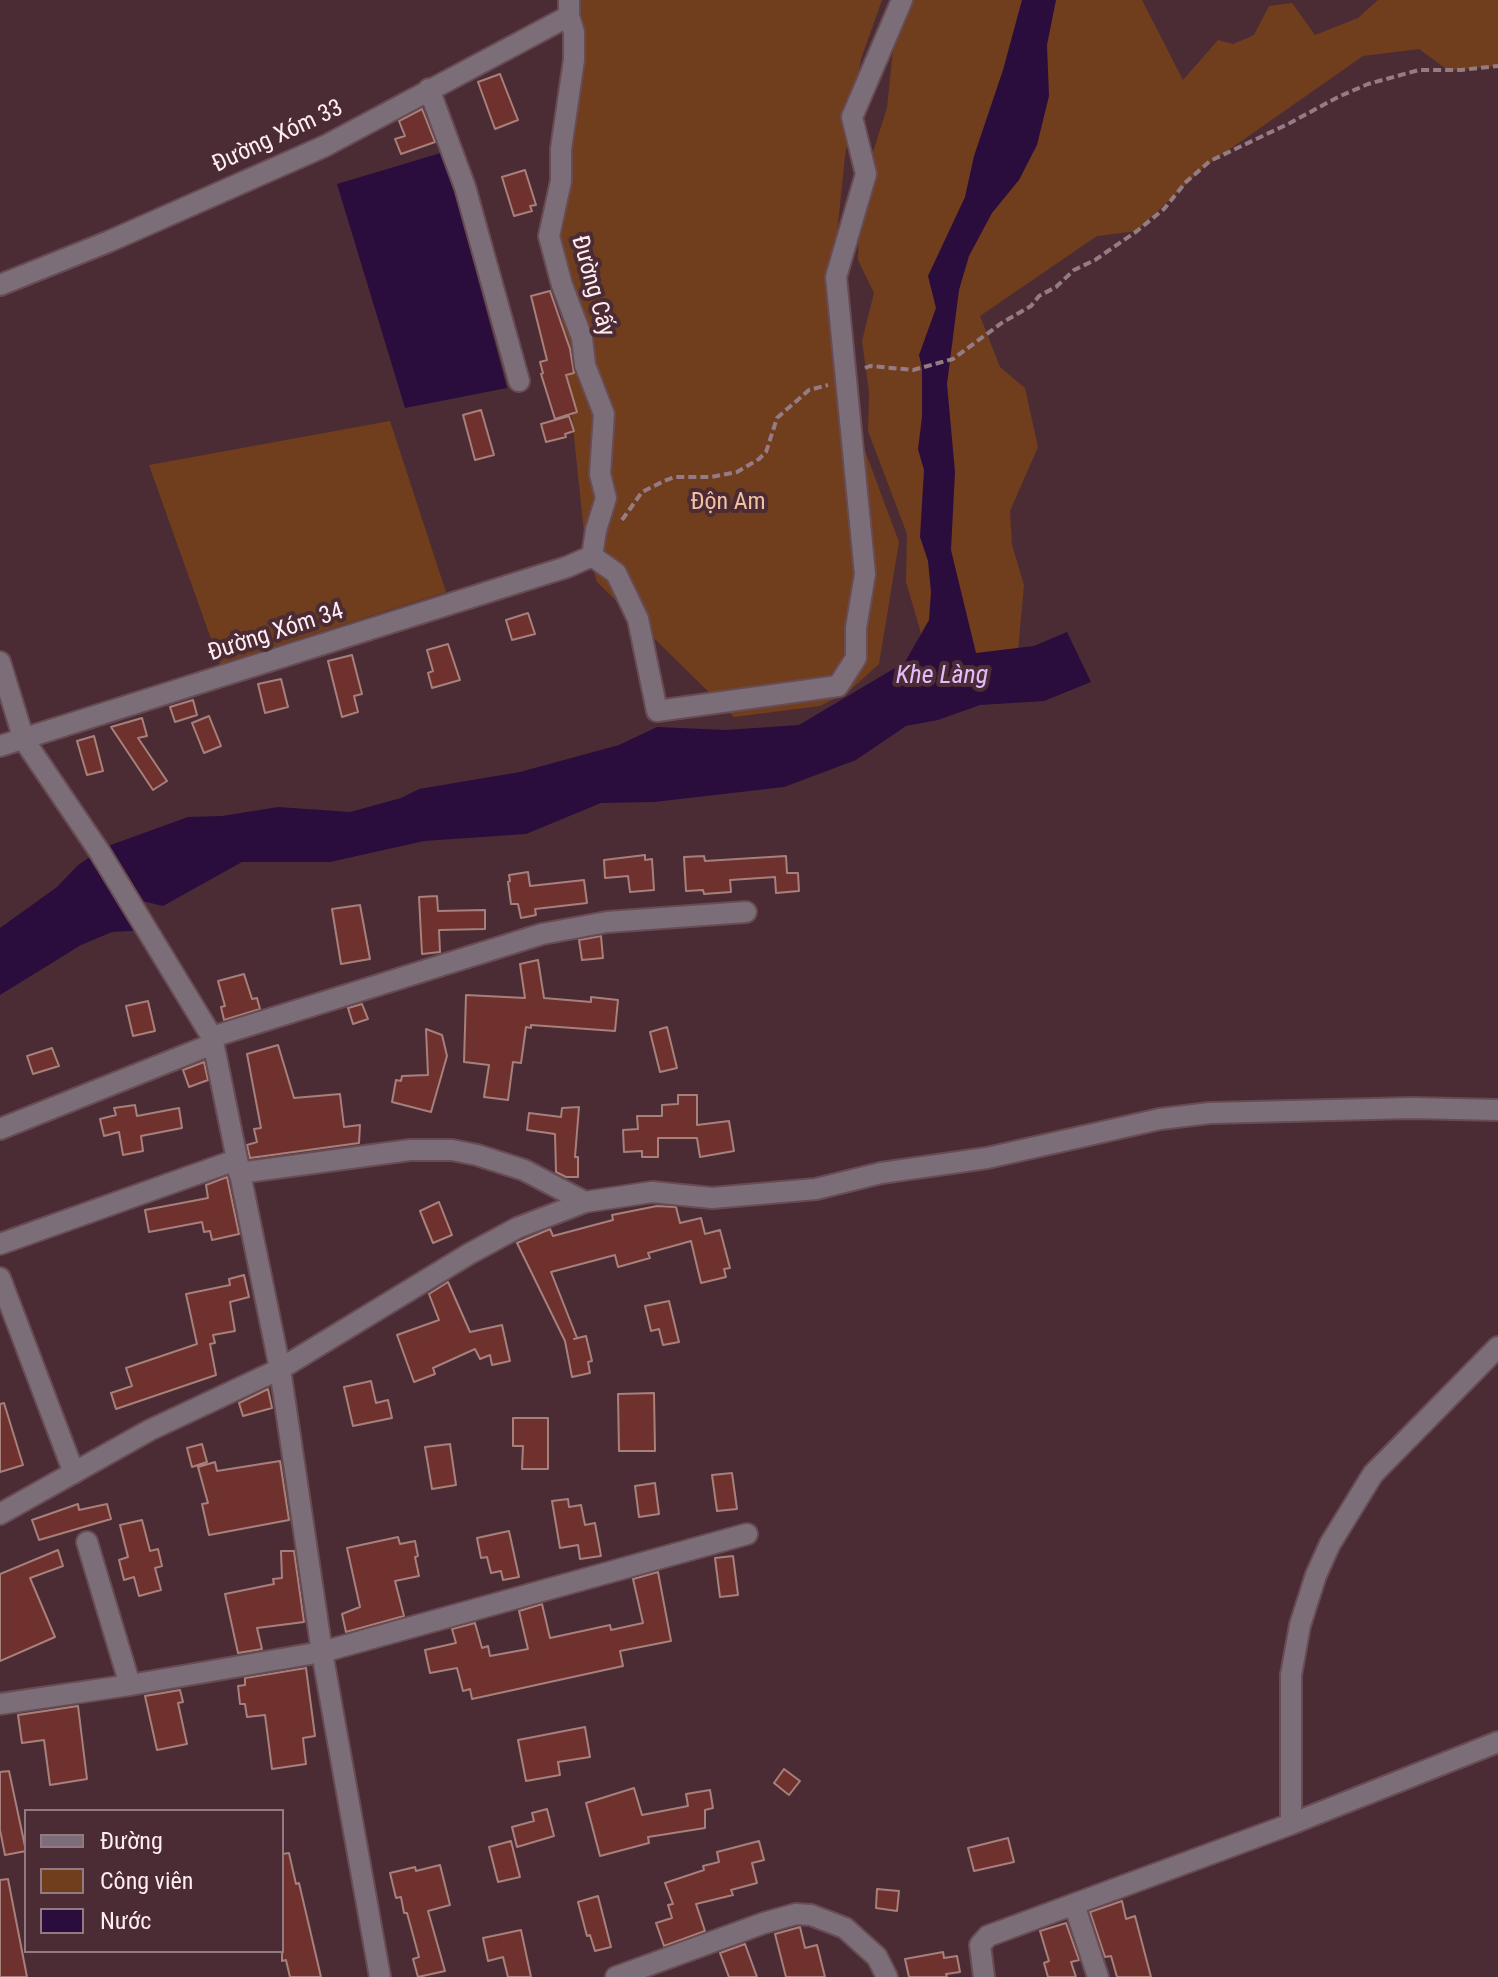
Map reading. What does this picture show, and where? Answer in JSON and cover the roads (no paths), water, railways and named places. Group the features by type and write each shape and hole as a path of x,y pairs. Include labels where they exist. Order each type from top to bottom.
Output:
{"street":[{"path":"592,556 616,573 638,619 657,711 838,686 856,658 856,628 865,574 836,277 866,174 852,117 902,0"},
{"name":"Đường Xóm 33","path":"0,285 110,241 325,146 569,8"},
{"name":"Đường Cấy","path":"569,8 574,32 574,60 561,149 561,181 549,236 562,285 582,338 585,365 604,414 600,474 606,498 592,556"},
{"path":"429,89 465,187 519,381"},
{"name":"Đường Xóm 34","path":"0,746 567,567 592,556"},
{"path":"0,662 24,740 149,930 212,1040 280,1369 322,1652 380,1977"},
{"path":"0,1129 212,1040 542,934 607,922 746,912"},
{"path":"0,1514 150,1430 280,1369 517,1228 585,1202 652,1192 712,1198 816,1189 881,1173 987,1158 1160,1119 1210,1113 1412,1108 1498,1110"},
{"path":"0,1244 238,1166 410,1150 452,1150 512,1166 585,1202"},
{"path":"0,1278 74,1473"},
{"path":"1291,1824 1291,1675 1300,1625 1316,1575 1330,1544 1373,1474 1498,1347"},
{"path":"0,1704 322,1652 747,1534"},
{"path":"87,1542 130,1685"},
{"path":"984,1977 979,1953 983,1939 1291,1824 1498,1742"},
{"path":"1074,1904 1098,1977"},
{"path":"616,1977 796,1914 811,1915 845,1928 877,1957 887,1977"}],"water":[{"name":"Khe Làng","path":"1022,0 1056,0 1047,45 1049,96 1037,145 1019,180 992,213 969,256 959,290 947,384 955,472 951,550 976,653 1034,646 1067,632 1091,682 1044,701 980,705 938,720 906,726 856,760 784,787 654,802 601,803 526,834 424,841 330,862 242,862 163,906 138,900 108,846 188,817 222,816 278,807 350,812 401,798 419,789 520,772 619,745 657,727 726,730 799,725 905,662 929,620 931,592 928,561 920,537 924,470 918,449 922,417 919,355 936,308 928,276 965,197 974,156 1003,70"},
{"path":"444,152 507,388 405,408 337,184"},
{"path":"99,851 149,930 112,932 81,945 0,995 0,928 57,887 78,865"}],"park label":[{"name":"Độn Am","path":"728,503"}]}
